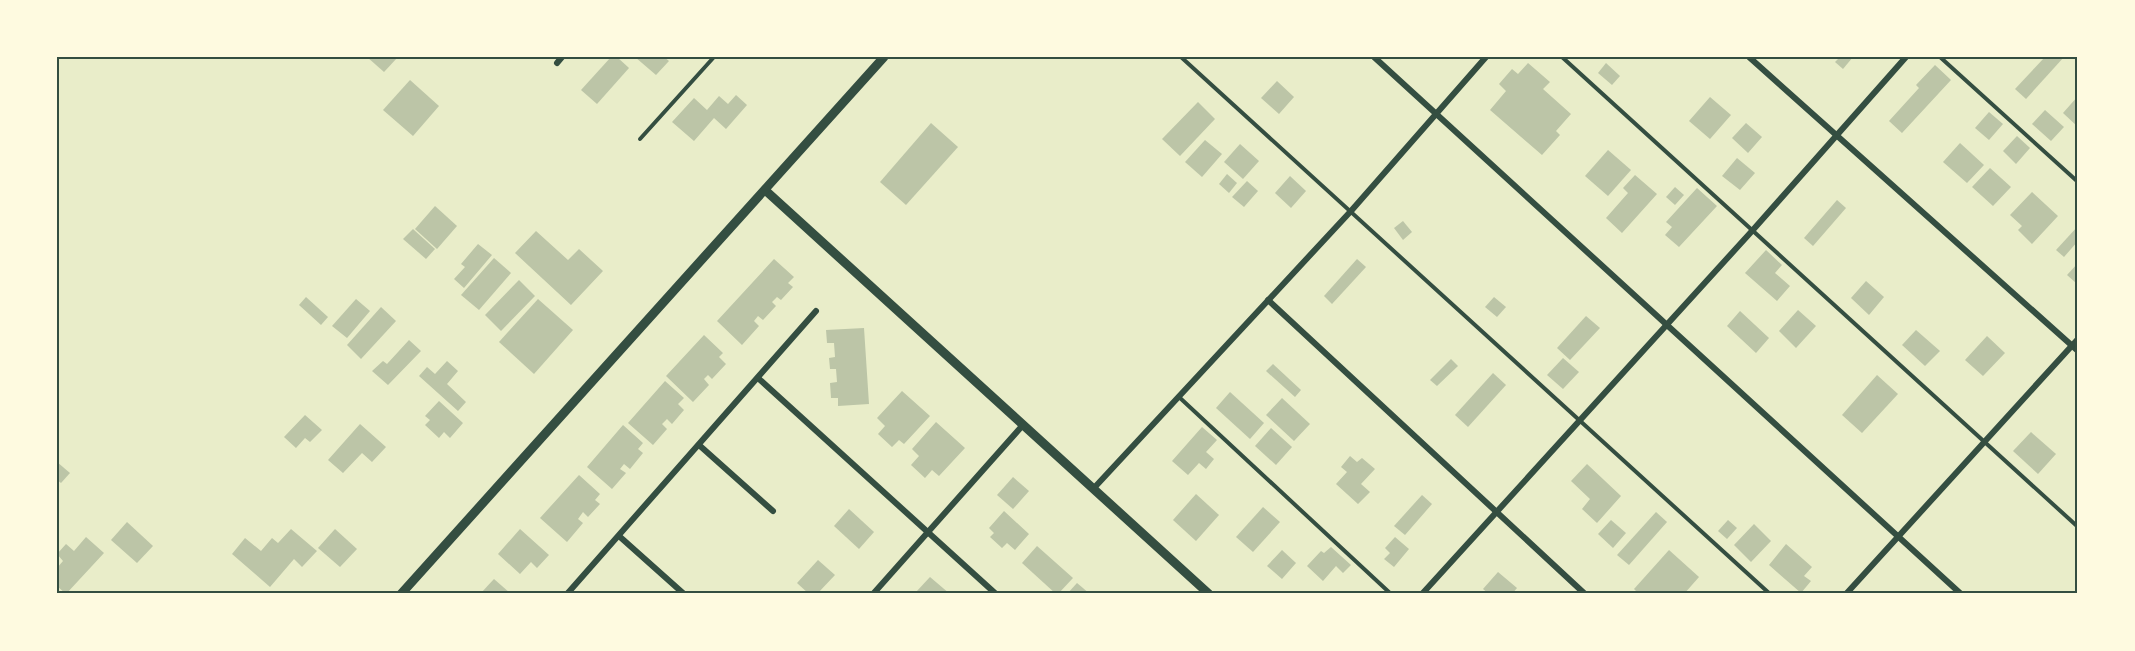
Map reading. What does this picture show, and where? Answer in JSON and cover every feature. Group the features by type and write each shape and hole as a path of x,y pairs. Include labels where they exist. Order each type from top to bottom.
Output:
{"street":[{"path":"557,63 562,57"},
{"path":"401,594 884,57"},
{"path":"1374,57 1961,594"},
{"path":"1094,488 1351,211 1486,57"},
{"path":"1749,57 2078,351"},
{"path":"1422,594 1752,231 1906,57"},
{"path":"765,190 1209,594"},
{"path":"1268,300 1585,594"},
{"path":"567,594 816,311"},
{"path":"1846,594 2078,339"},
{"path":"758,378 996,594"},
{"path":"873,594 1023,426"},
{"path":"699,445 773,511"},
{"path":"619,536 684,594"}],"lane":[{"path":"640,139 714,57"},
{"path":"1181,57 1770,594"},
{"path":"1563,57 2078,527"},
{"path":"1940,57 2078,182"},
{"path":"1178,396 1391,594"}],"building":[{"path":"367,57 398,57 384,72"},
{"path":"611,57 617,57 629,68 597,104 581,90"},
{"path":"635,57 664,57 669,61 656,75"},
{"path":"1840,57 1853,57 1843,69 1835,62"},
{"path":"2045,57 2064,57 2026,99 2015,89"},
{"path":"1528,63 1550,82 1543,89 1571,114 1556,131 1560,135 1542,155 1490,110 1506,91 1499,84 1512,69 1518,74"},
{"path":"1606,63 1620,76 1612,85 1598,73"},
{"path":"1935,65 1951,80 1902,133 1889,121 1919,88 1916,85"},
{"path":"410,80 439,106 413,136 383,110"},
{"path":"1277,81 1294,97 1279,114 1261,98"},
{"path":"736,95 747,105 726,129 714,118 694,141 672,122 694,98 707,110 719,96 728,104"},
{"path":"2078,96 2078,127 2063,113"},
{"path":"1710,97 1731,115 1710,139 1689,121"},
{"path":"1198,102 1215,119 1180,156 1162,139"},
{"path":"2045,110 2064,127 2051,141 2032,124"},
{"path":"1989,112 2003,124 1989,140 1975,128"},
{"path":"931,123 958,147 906,205 880,182"},
{"path":"1746,123 1762,137 1748,153 1732,138"},
{"path":"2017,136 2030,148 2016,164 2003,151"},
{"path":"1205,140 1222,154 1202,177 1185,162"},
{"path":"1960,143 1984,165 1967,183 1943,162"},
{"path":"1240,144 1259,161 1243,179 1224,162"},
{"path":"1608,150 1631,170 1608,196 1585,176"},
{"path":"1737,158 1755,173 1740,190 1722,176"},
{"path":"1990,168 2011,187 1993,206 1972,187"},
{"path":"1227,174 1237,183 1229,193 1219,184"},
{"path":"1635,175 1657,194 1622,233 1606,218 1628,193 1623,188"},
{"path":"1290,176 1306,191 1291,208 1275,193"},
{"path":"1247,181 1258,191 1244,207 1232,197"},
{"path":"1675,187 1684,195 1675,205 1666,197"},
{"path":"1697,188 1717,206 1679,247 1665,235 1672,227 1666,222"},
{"path":"2032,192 2058,216 2032,244 2018,230 2022,226 2010,215"},
{"path":"1837,200 1846,208 1813,246 1804,238"},
{"path":"435,206 457,226 437,249 415,229"},
{"path":"1403,221 1412,232 1403,240 1394,228"},
{"path":"2078,226 2078,241 2064,257 2056,250"},
{"path":"413,229 435,249 426,259 403,239"},
{"path":"536,231 568,260 579,249 603,271 571,305 515,253"},
{"path":"478,244 492,255 464,288 454,279 465,267 461,264"},
{"path":"1766,250 1782,265 1775,273 1790,286 1777,301 1745,273"},
{"path":"494,258 511,273 479,310 461,295"},
{"path":"774,259 794,277 788,283 793,287 781,300 777,297 772,302 776,306 763,320 758,316 754,321 759,326 742,345 717,321"},
{"path":"1357,259 1366,267 1332,304 1324,296"},
{"path":"2078,263 2078,281 2076,283 2067,275"},
{"path":"519,280 535,296 501,331 485,315"},
{"path":"1866,281 1884,297 1869,315 1851,298"},
{"path":"306,297 328,317 321,325 299,305"},
{"path":"1494,297 1506,307 1497,317 1485,307"},
{"path":"356,299 370,311 347,338 332,326"},
{"path":"538,299 573,330 534,374 499,342"},
{"path":"381,307 396,321 361,359 347,345"},
{"path":"1798,310 1816,326 1796,348 1779,331"},
{"path":"1740,311 1769,338 1756,353 1727,326"},
{"path":"1586,316 1600,328 1570,360 1557,348"},
{"path":"864,328 869,404 838,406 838,398 831,398 830,383 837,382 836,369 830,369 829,358 835,357 834,343 827,343 826,330"},
{"path":"1916,330 1940,351 1925,366 1902,345"},
{"path":"704,335 723,353 719,357 726,364 712,379 708,375 704,379 709,385 693,402 666,376"},
{"path":"1987,336 2005,353 1983,376 1965,360"},
{"path":"409,340 421,351 388,385 372,371 383,361 387,364"},
{"path":"1563,358 1579,372 1563,389 1547,375"},
{"path":"1451,359 1458,366 1437,386 1430,380"},
{"path":"447,361 458,371 447,384 466,402 458,411 419,376 427,367 435,374"},
{"path":"1273,364 1301,390 1295,397 1266,371"},
{"path":"1493,373 1506,385 1468,427 1455,415"},
{"path":"1877,375 1898,394 1862,433 1842,415"},
{"path":"665,381 684,398 678,404 684,410 672,424 667,419 662,424 667,429 653,445 628,423"},
{"path":"902,391 930,416 904,444 899,440 892,447 878,434 885,426 877,418"},
{"path":"1230,392 1264,423 1250,439 1216,408"},
{"path":"1282,398 1310,424 1294,441 1266,415"},
{"path":"439,401 463,423 450,438 444,432 439,438 425,425 430,420 425,416"},
{"path":"305,415 322,430 310,442 305,438 296,448 284,437"},
{"path":"936,422 965,448 939,476 932,470 925,478 911,465 919,456 912,449"},
{"path":"360,424 386,447 372,462 362,453 343,473 328,460"},
{"path":"623,425 643,443 638,449 643,453 630,469 624,464 620,469 626,473 612,489 587,467"},
{"path":"1202,427 1217,440 1206,452 1214,459 1206,469 1199,463 1188,475 1172,461"},
{"path":"1271,428 1292,447 1276,465 1255,446"},
{"path":"2031,432 2056,454 2038,474 2013,451"},
{"path":"1350,456 1357,462 1362,458 1375,469 1361,484 1370,492 1358,504 1336,484 1347,472 1341,467"},
{"path":"57,462 70,473 61,483 57,480"},
{"path":"1587,464 1621,496 1597,523 1582,509 1590,499 1571,481"},
{"path":"579,475 600,494 595,500 600,504 588,517 583,512 578,519 583,523 567,542 540,518"},
{"path":"1013,477 1029,491 1013,509 997,495"},
{"path":"1196,494 1219,515 1196,541 1173,520"},
{"path":"1422,495 1432,504 1405,535 1394,526"},
{"path":"1263,507 1280,522 1253,552 1236,537"},
{"path":"849,509 874,532 859,549 834,526"},
{"path":"1004,511 1029,534 1015,550 1007,543 1002,548 990,537 994,533 989,528"},
{"path":"1656,512 1667,522 1629,565 1617,555"},
{"path":"1611,520 1626,533 1613,548 1598,534"},
{"path":"1728,520 1737,528 1727,539 1718,531"},
{"path":"127,522 153,546 137,563 111,540"},
{"path":"1754,524 1771,541 1751,562 1734,545"},
{"path":"291,529 317,551 302,567 294,559 270,587 232,554 245,538 261,551 272,538 278,543"},
{"path":"335,529 357,549 340,567 318,548"},
{"path":"520,529 549,555 537,568 531,562 520,574 498,554"},
{"path":"86,537 104,553 66,594 57,586 57,568 63,561 57,554 66,544 74,551"},
{"path":"1395,537 1409,549 1394,567 1384,559 1390,553 1385,548"},
{"path":"1786,544 1812,567 1804,576 1811,581 1801,593 1769,565"},
{"path":"1037,546 1073,578 1058,594 1022,563"},
{"path":"1331,547 1351,565 1343,573 1336,566 1323,581 1307,566 1321,551 1324,553"},
{"path":"1282,550 1296,563 1282,579 1267,566"},
{"path":"1669,550 1699,577 1684,594 1639,594 1634,589"},
{"path":"818,560 835,575 817,594 809,594 797,583"},
{"path":"1498,572 1517,588 1512,594 1489,594 1483,589"},
{"path":"930,577 950,594 918,594 916,592"},
{"path":"494,579 511,594 480,594"},
{"path":"1077,583 1090,594 1067,594"}]}
